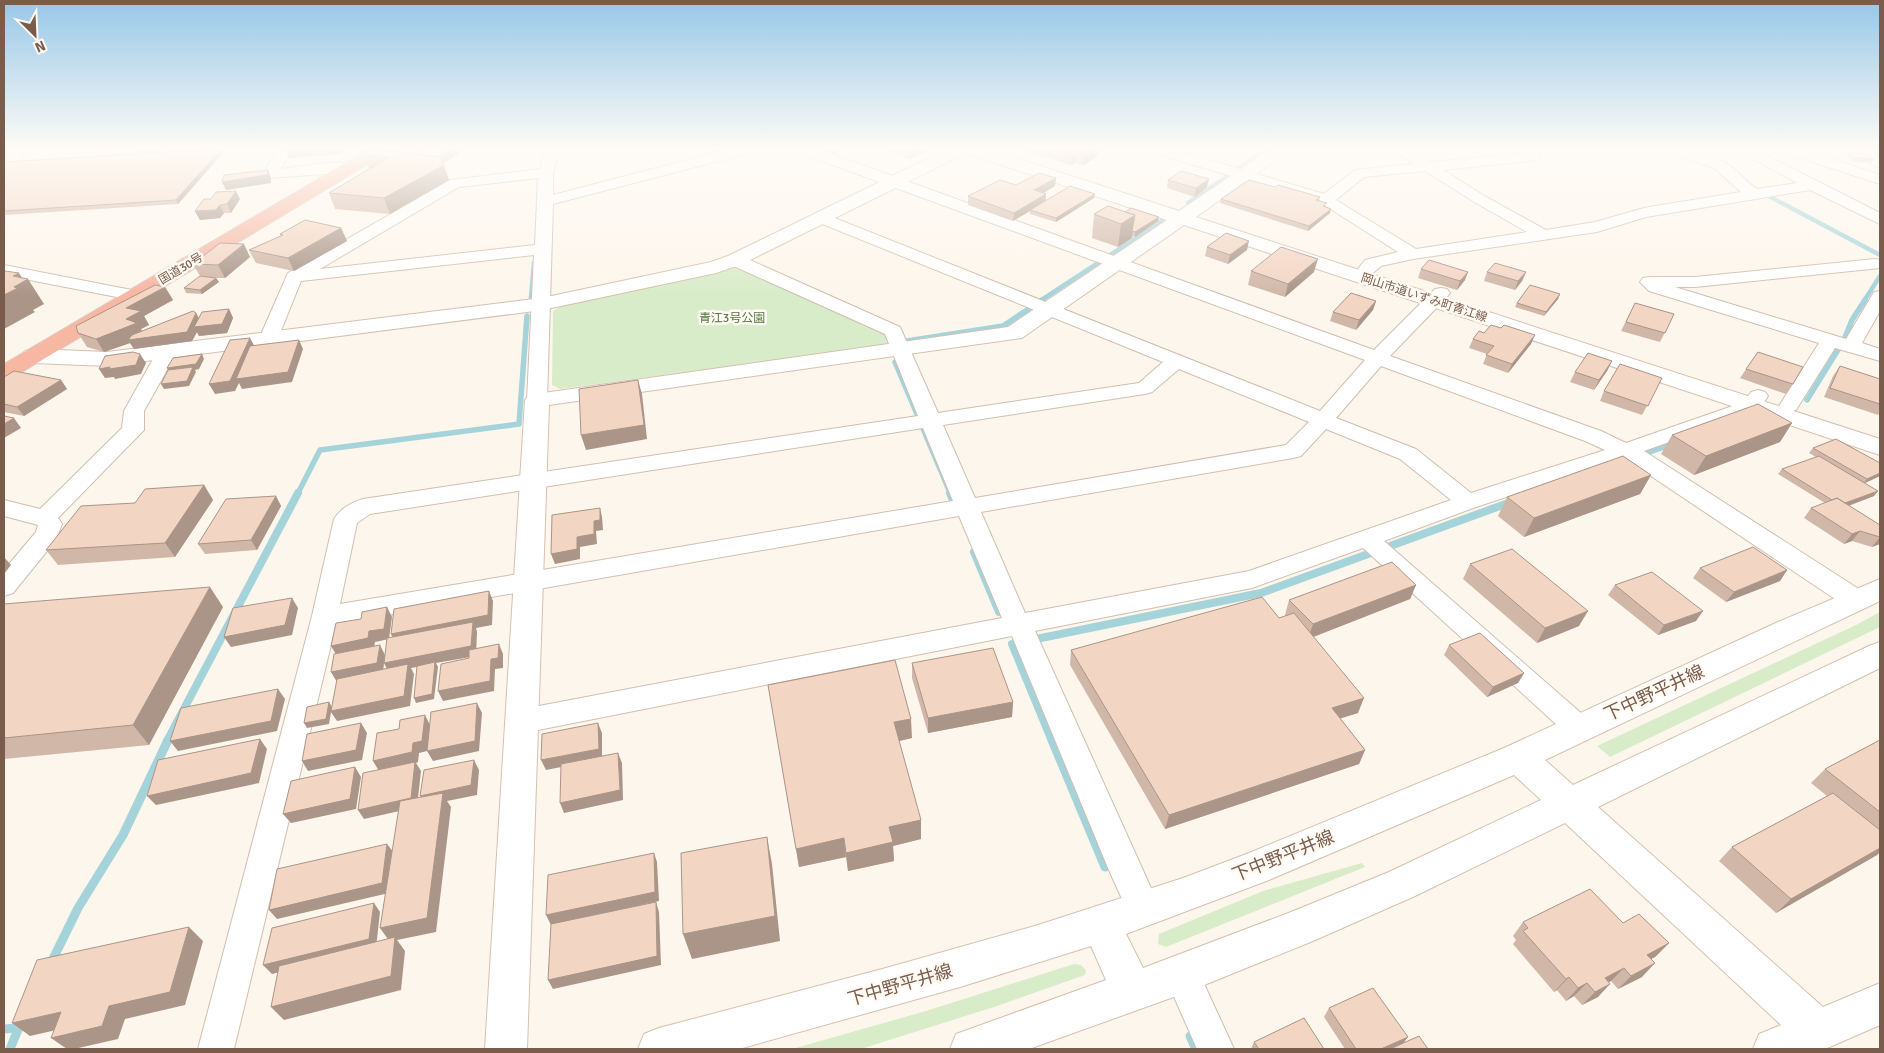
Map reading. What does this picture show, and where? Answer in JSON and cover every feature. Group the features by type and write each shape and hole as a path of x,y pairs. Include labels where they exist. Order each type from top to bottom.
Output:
{"highway":[{"name":"国道30号","path":"4,358 117,292 288,197"},
{"name":"国道30号","path":"4,373 137,296 296,197"}],"street":[{"path":"269,339 294,277 431,197"},
{"path":"506,1049 523,721 527,580 546,197"},
{"path":"546,201 561,197"},
{"path":"33,356 107,359 542,304 716,267 735,260 859,197"},
{"path":"933,197 1593,436 1634,455 1868,594"},
{"name":"岡山市道いずみ町青江線","path":"1125,197 1755,401 1880,448"},
{"name":"岡山市道いずみ町青江線","path":"1132,197 1186,216 1367,269 1437,297"},
{"path":"537,400 1014,333 1040,306 1109,261 1186,216 1209,197"},
{"path":"1317,197 1326,200 1413,254"},
{"path":"1326,200 1330,197"},
{"path":"1477,197 1544,235"},
{"path":"1367,269 1376,262 1413,254 1597,227 1644,214 1729,197"},
{"path":"1836,197 1880,219"},
{"path":"825,216 1040,306 1408,454 1468,502"},
{"path":"294,277 542,249"},
{"path":"735,260 893,331 924,421 967,506 1010,609 1024,636 1143,908"},
{"path":"1875,264 1695,282 1649,282 1655,287 1880,355"},
{"path":"4,270 137,296"},
{"path":"1789,406 1880,296"},
{"path":"324,616 1292,450 1322,420 1377,358 1437,297"},
{"path":"45,518 133,430 134,410 167,352"},
{"path":"216,1049 324,616 346,519 363,507 1145,388 1176,361"},
{"path":"523,721 1024,636 1252,579 1376,546 1468,502 1634,455 1755,401"},
{"name":"岡山市道いずみ町青江線","path":"1755,401 1789,406 1880,435"},
{"path":"4,508 45,518 50,524 48,534 4,587"},
{"path":"1376,546 1579,728"},
{"name":"下中野平井線","path":"659,1049 864,996 1100,923 1254,869 1518,757 1868,594"},
{"path":"971,1049 1132,990 1182,974 1402,884 1570,805 1880,654"},
{"path":"1518,757 1818,1031"},
{"path":"1100,923 1132,990"},
{"path":"1182,974 1216,1049"},
{"path":"1774,1049 1880,1004"}],"green space":[{"name":"青江3号公園","path":"736,266 887,332 891,340 887,345 560,389 552,385 553,311 561,306"},
{"path":"1880,612 1880,627 1610,757 1597,746 1856,625"},
{"path":"1362,863 1365,867 1166,947 1158,944 1159,934 1263,891"},
{"path":"1074,964 1081,965 1086,970 1085,975 997,1006 861,1049 792,1049 926,1011"}],"building":[{"path":"4,197 179,197 176,200 4,211"},
{"path":"212,197 232,197 227,204 220,205 216,210 195,211 204,199 211,199"},
{"path":"971,197 1041,197 1014,213"},
{"path":"1051,197 1090,197 1056,218 1030,210"},
{"path":"1224,197 1320,197 1316,200 1327,203 1323,206 1331,209 1309,226 1221,199"},
{"path":"1108,206 1135,215 1121,224 1094,214"},
{"path":"1131,208 1159,217 1135,232 1132,231 1135,215 1125,212"},
{"path":"305,220 341,228 288,258 249,250 283,235 280,234"},
{"path":"1226,233 1249,241 1230,255 1207,247"},
{"path":"220,243 244,244 218,265 193,264"},
{"path":"1281,247 1318,259 1288,284 1251,271"},
{"path":"1429,260 1468,272 1460,281 1421,269"},
{"path":"1495,263 1526,272 1518,281 1487,272"},
{"path":"4,271 19,273 13,276 28,279 14,287 18,288 4,295"},
{"path":"200,276 216,278 200,290 184,288"},
{"path":"155,285 165,287 126,308 141,311 126,319 137,323 96,339 78,333 76,326"},
{"path":"1530,285 1560,294 1546,312 1517,303"},
{"path":"1351,293 1376,301 1359,320 1333,312"},
{"path":"1635,303 1674,314 1665,333 1626,322"},
{"path":"229,309 222,324 194,327 202,312"},
{"path":"193,311 196,313 187,332 128,340 132,335"},
{"path":"1491,325 1501,328 1504,325 1535,335 1512,364 1486,355 1494,346 1473,339 1479,331 1484,333"},
{"path":"250,338 230,381 209,384 230,340"},
{"path":"299,340 288,372 236,379 250,346"},
{"path":"133,352 140,354 136,365 99,369 105,356"},
{"path":"1758,352 1803,367 1793,384 1746,369"},
{"path":"1588,353 1612,361 1599,380 1575,372"},
{"path":"202,354 196,364 167,368 173,358"},
{"path":"1620,364 1662,378 1648,406 1604,391"},
{"path":"1840,366 1880,379 1880,404 1830,388"},
{"path":"193,367 187,381 161,384 168,370"},
{"path":"14,371 61,380 17,407 4,404 4,377"},
{"path":"638,380 644,425 581,435 579,389"},
{"path":"1758,404 1792,423 1706,456 1672,435"},
{"path":"4,416 14,418 4,424"},
{"path":"1836,439 1880,463 1880,473 1867,479 1813,448"},
{"path":"1623,456 1651,475 1534,518 1507,497"},
{"path":"1819,456 1878,491 1845,503 1837,498 1832,500 1782,469"},
{"path":"204,485 165,543 46,550 81,506 135,503 145,489"},
{"path":"276,496 251,540 198,544 226,499"},
{"path":"1837,498 1880,525 1880,537 1860,531 1852,534 1811,508"},
{"path":"600,508 600,520 594,521 594,534 577,537 577,549 551,554 552,515"},
{"path":"1753,547 1787,570 1734,592 1700,568"},
{"path":"1512,549 1588,611 1545,628 1470,564"},
{"path":"1392,562 1416,585 1313,624 1289,600"},
{"path":"1652,572 1703,611 1664,625 1615,585"},
{"path":"210,587 133,725 4,738 4,604"},
{"path":"489,591 488,615 391,634 394,609"},
{"path":"1262,597 1279,618 1294,613 1364,698 1332,708 1365,750 1169,815 1071,650"},
{"path":"292,598 285,625 224,637 233,608"},
{"path":"387,607 384,629 369,631 368,638 331,646 336,623 361,619 362,612"},
{"path":"473,622 471,646 384,663 387,638"},
{"path":"1480,633 1524,673 1493,687 1449,645"},
{"path":"499,644 498,658 491,659 490,681 438,691 441,664 469,658 469,650"},
{"path":"380,645 377,663 331,672 334,654"},
{"path":"993,648 1013,702 928,718 912,663"},
{"path":"895,660 911,719 894,722 921,820 889,827 893,842 846,853 844,838 796,849 768,685"},
{"path":"435,662 432,694 414,698 417,666"},
{"path":"408,664 404,696 331,711 337,679"},
{"path":"278,689 271,721 170,741 181,708"},
{"path":"329,702 326,719 304,723 307,707"},
{"path":"477,703 475,741 427,751 431,712"},
{"path":"425,715 422,741 413,743 412,752 373,761 377,733 399,729 400,720"},
{"path":"361,723 356,750 302,761 307,734"},
{"path":"598,723 599,749 541,760 542,734"},
{"path":"260,739 251,773 147,796 158,760"},
{"path":"1880,740 1880,812 1825,769"},
{"path":"618,753 620,790 560,803 561,764"},
{"path":"474,760 471,785 420,796 424,770"},
{"path":"415,762 411,798 358,810 363,773"},
{"path":"355,767 350,799 283,814 291,781"},
{"path":"443,793 427,918 380,928 400,801"},
{"path":"1833,793 1880,830 1880,848 1791,899 1732,847"},
{"path":"767,837 775,916 683,934 681,853"},
{"path":"387,844 382,883 269,910 277,869"},
{"path":"654,853 655,892 546,915 548,875"},
{"path":"1590,889 1623,923 1639,914 1669,943 1647,955 1655,963 1631,976 1624,968 1605,978 1610,984 1595,992 1587,983 1578,988 1569,977 1566,979 1523,931 1528,928 1523,922"},
{"path":"656,902 657,956 548,980 551,924"},
{"path":"374,903 369,939 263,965 272,928"},
{"path":"189,927 170,992 109,1006 102,1026 51,1038 61,1012 12,1023 37,960"},
{"path":"395,937 391,976 271,1007 279,966"},
{"path":"1373,988 1408,1037 1381,1049 1356,1049 1329,1008"},
{"path":"1304,1018 1324,1049 1259,1049 1254,1042"},
{"path":"1419,1036 1428,1049 1390,1049"}],"waterway":[{"path":"1188,203 1197,197"},
{"path":"1771,197 1880,255"},
{"path":"1040,301 1162,221"},
{"path":"531,298 534,263"},
{"path":"1864,301 1880,276"},
{"path":"907,341 1003,326 1042,300"},
{"path":"1807,400 1844,340 1852,320 1865,300"},
{"path":"297,495 320,450 519,424 527,316"},
{"path":"895,362 951,495"},
{"path":"1638,456 1673,444"},
{"path":"167,741 298,493"},
{"path":"950,493 952,498"},
{"path":"1052,741 1012,644 1261,593 1511,502"},
{"path":"974,552 999,612"},
{"path":"51,963 78,908 123,835 168,740"},
{"path":"1052,740 1105,867"},
{"path":"10,1049 22,1020"},
{"path":"4,1029 18,1028"},
{"path":"1190,1036 1196,1049"}]}
